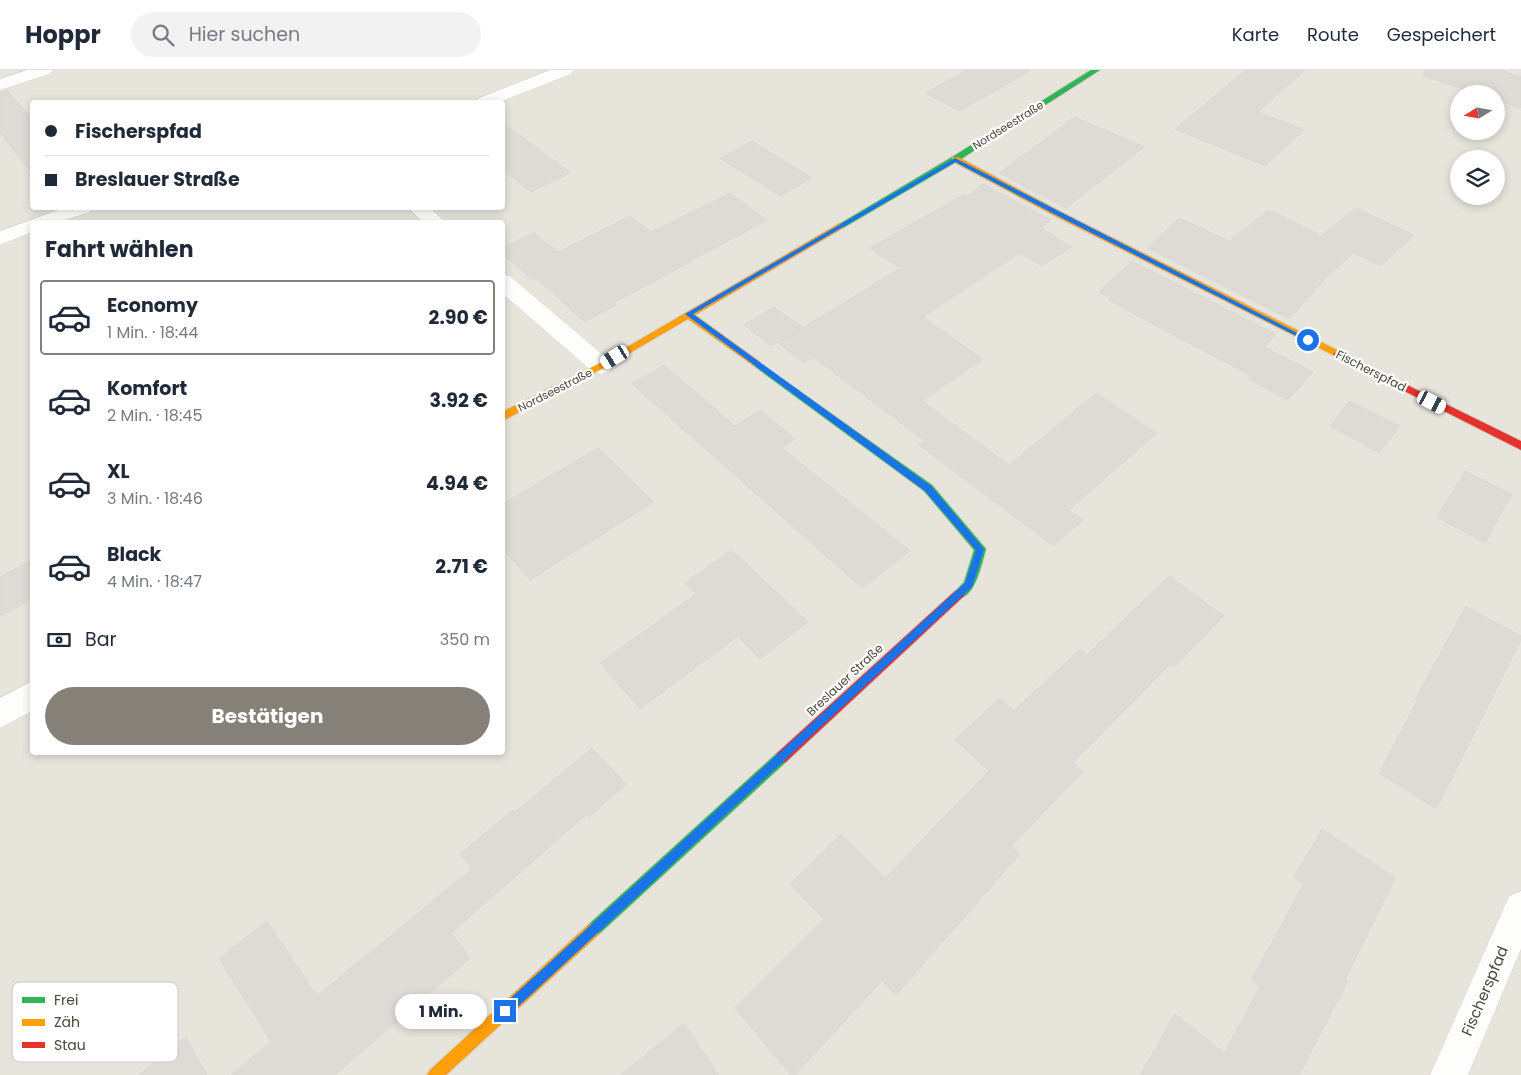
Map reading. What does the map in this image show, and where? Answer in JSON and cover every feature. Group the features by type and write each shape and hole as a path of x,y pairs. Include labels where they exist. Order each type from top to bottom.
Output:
{"street":[{"path":"0,85 44,70"},
{"path":"490,100 565,70"},
{"name":"Nordseestraße","path":"505,415 601,366 955,159 1096,70"},
{"name":"Fischerspfad","path":"955,159 1060,215 1521,446"},
{"path":"45,220 77,210"},
{"path":"420,210 433,220"},
{"path":"0,238 30,226"},
{"path":"505,284 601,366"},
{"name":"Breslauer Straße","path":"434,1075 969,585 980,549 928,488 688,314"},
{"path":"0,714 30,696"},
{"name":"Fischerspfad","path":"1449,1075 1521,908"}],"shaded area":[{"path":"0,70 1521,70 1521,1075 0,1075"}],"building":[{"path":"967,70 1032,70 960,111 925,93"},
{"path":"1246,70 1305,70 1258,112 1304,130 1265,166 1175,129"},
{"path":"1425,70 1500,70 1521,77 1521,108 1505,103 1505,85 1451,85 1424,76"},
{"path":"7,90 30,117 30,170 0,133 0,92"},
{"path":"1075,117 1144,147 1066,208 999,173"},
{"path":"505,124 571,173 531,192 505,171"},
{"path":"752,141 812,178 780,196 720,158"},
{"path":"983,184 1051,220 1041,228 1072,247 1042,266 1020,253 923,317 983,359 922,401 1009,465 1096,393 1157,433 1069,510 1083,520 1053,546 919,445 925,441 813,357 804,363 778,343 802,329 771,346 744,325 774,307 803,328 900,268 869,248 965,194 968,196"},
{"path":"730,193 767,220 614,303 616,305 585,322 536,278 532,280 505,257 505,247 534,233 558,252 630,216 651,232"},
{"path":"1356,208 1414,235 1381,266 1354,253 1329,275 1289,319 1147,248 1179,218 1229,241 1269,210 1321,236"},
{"path":"1132,261 1276,334 1264,347 1313,372 1288,400 1248,379 1251,376 1108,300 1111,298 1099,292"},
{"path":"664,365 735,426 760,410 795,439 782,448 910,551 862,588 632,384"},
{"path":"1350,401 1400,426 1379,453 1330,426"},
{"path":"598,448 654,502 530,580 505,551 505,502"},
{"path":"1465,471 1512,494 1485,543 1437,517"},
{"path":"732,550 808,622 760,659 738,636 640,709 600,663 696,594 685,583"},
{"path":"30,561 30,600 0,616 0,577"},
{"path":"1169,576 1224,616 1174,667 1170,664 1073,763 1083,772 1011,846 1020,854 896,995 882,981 795,1075 791,1075 735,1008 824,919 790,884 841,834 885,878 989,771 955,740 1000,698 1014,711 1080,649 1087,655"},
{"path":"1466,606 1521,636 1521,640 1436,809 1379,773 1417,701 1415,700"},
{"path":"592,748 626,784 588,818 586,815 451,933 470,958 335,1075 231,1075 271,1042 219,958 267,921 317,996 472,869 460,854 513,810 515,812"},
{"path":"1322,829 1395,878 1345,979 1348,981 1299,1075 1140,1075 1175,1014 1224,1053 1260,987 1251,980 1304,884 1294,878"},
{"path":"684,1023 719,1075 621,1075"},
{"path":"186,1037 207,1075 139,1075 155,1062 178,1062 178,1043"}],"traffic: fast":[{"path":"840,226 955,159 1096,70"},
{"path":"757,364 928,488 980,549 969,585 959,594"},
{"path":"593,930 782,757"}],"traffic: slow":[{"path":"955,159 1060,215 1338,354"},
{"path":"505,415 601,366 840,226"},
{"path":"688,314 757,364"},
{"path":"435,1075 593,930"}],"traffic: jam":[{"path":"1338,354 1521,446"},
{"path":"782,757 959,594"}],"route":[{"path":"505,1011 969,585 980,549 928,488 688,314 955,159 1060,215 1308,340"}]}
